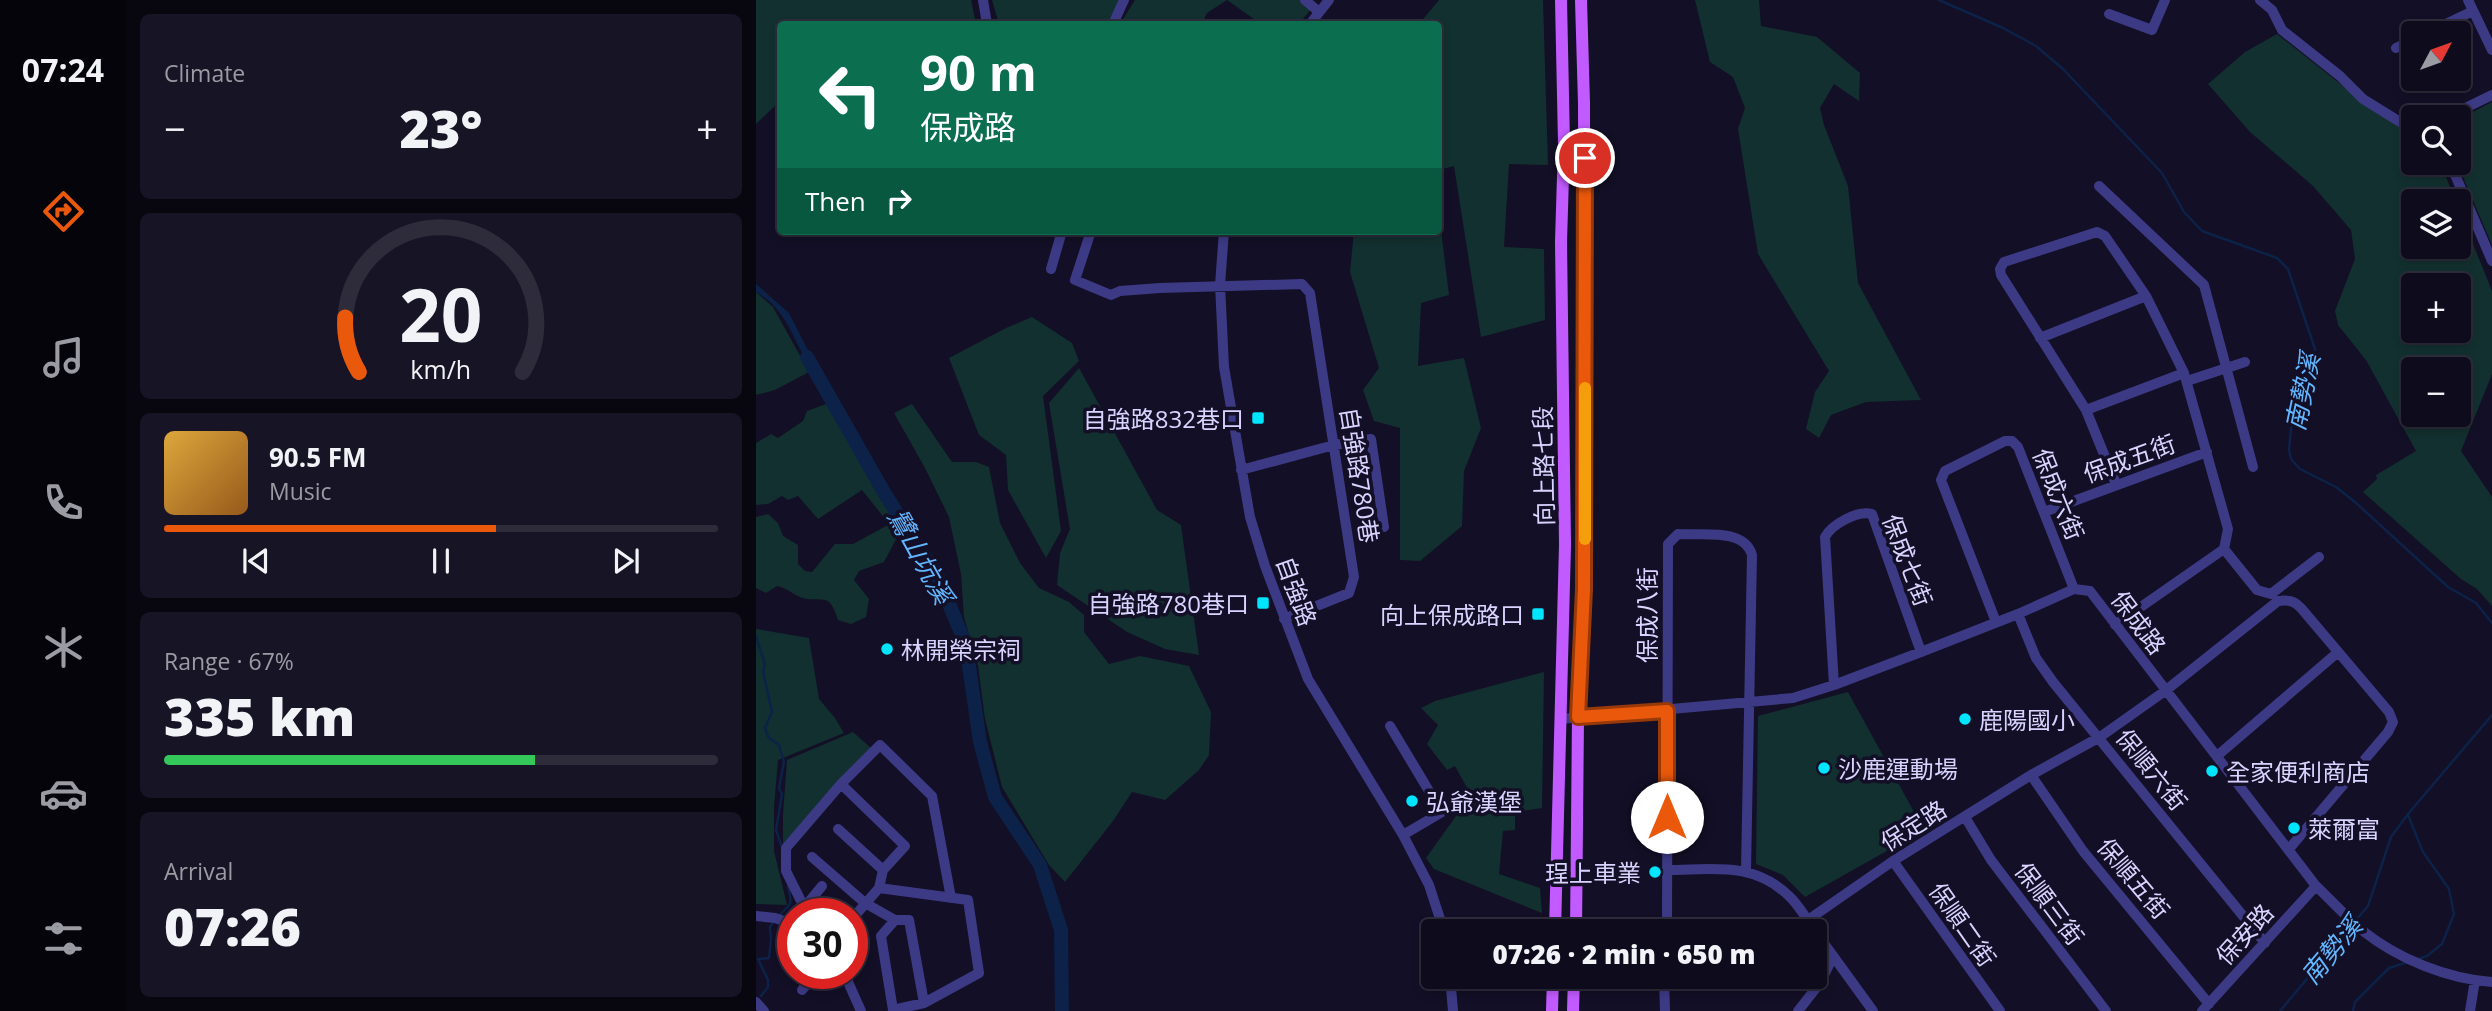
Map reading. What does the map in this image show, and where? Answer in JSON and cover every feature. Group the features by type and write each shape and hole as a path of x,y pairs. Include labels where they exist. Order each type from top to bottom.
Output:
{"main road":[{"name":"向上路七段","path":"1555,919 1565,545 1561,0"},
{"name":"向上路七段","path":"1576,919 1578,717 1584,589 1585,482 1581,0"},
{"path":"1552,1011 1553,989"},
{"path":"1573,1011 1574,989"}],"street":[{"path":"983,0 986,21"},
{"path":"1114,21 1124,0"},
{"path":"1305,0 1319,12"},
{"path":"1312,21 1329,0"},
{"path":"2109,14 2152,30 2165,0"},
{"path":"2260,0 2272,10 2282,30 2340,76 2363,99 2401,123"},
{"path":"2468,0 2492,50"},
{"path":"2452,21 2473,11"},
{"path":"2396,48 2401,46"},
{"path":"2471,105 2492,95"},
{"path":"2455,175 2492,261"},
{"path":"2099,187 2204,285 2253,467"},
{"path":"2116,484 2086,410 2001,275 2000,269 2004,262 2097,232 2102,233 2146,296 2185,377 2207,452"},
{"path":"1051,269 1061,235"},
{"path":"1090,235 1075,280 1111,295 1120,291 1220,285"},
{"name":"自強路","path":"1224,235 1220,285 1223,367 1250,517 1284,619 1310,682 1403,835 1429,885 1440,919"},
{"name":"自強路780巷","path":"1220,285 1302,284 1310,293 1354,577 1349,593 1284,619"},
{"path":"2040,338 2146,296"},
{"path":"2086,410 2185,377 2245,362"},
{"path":"1241,470 1334,445 1371,439 1384,527"},
{"name":"保成六街","path":"1996,622 1941,480 1944,471 2005,441 2012,441 2018,447 2074,589"},
{"name":"保成五街","path":"2044,512 2207,452 2228,530 2224,549"},
{"name":"保成七街","path":"1834,685 1825,537 1830,528 1866,512 1872,514 1920,652"},
{"name":"保成八街","path":"1667,919 1668,544 1678,534 1736,537 1750,547 1752,555 1746,870"},
{"path":"2115,625 2224,549 2257,590 2270,594 2319,557"},
{"name":"保成路","path":"1560,719 1793,698 1834,685 2018,614 2074,589 2090,591 2316,886 2364,932 2385,946 2422,964 2475,981 2492,982"},
{"name":"保定路","path":"1808,919 1893,861 2031,775 2100,737 2165,691 2278,601 2294,602 2337,653"},
{"name":"保順六街","path":"2018,614 2036,658 2265,943"},
{"path":"2217,756 2337,653 2389,712 2392,727 2289,849"},
{"path":"1390,726 1441,811"},
{"path":"797,898 786,872 786,848 841,784 880,745 932,796 951,898"},
{"name":"保順五街","path":"2031,775 2083,851 2206,1007"},
{"path":"841,784 905,846 883,870 878,888 868,900"},
{"path":"1403,835 1454,805"},
{"name":"保順三街","path":"1965,817 1991,860 2106,1011"},
{"path":"838,829 883,870"},
{"path":"812,857 860,898"},
{"name":"保順二街","path":"1893,861 2000,1011"},
{"path":"1666,870 1746,870 1769,879 1784,891 1806,919"},
{"path":"812,898 822,886"},
{"name":"保安路","path":"2206,1007 2316,886"},
{"path":"878,888 968,900 979,974 924,1003 893,1010 881,936 895,920"},
{"path":"868,904 895,920 909,920 924,1003"},
{"path":"756,916 777,920"},
{"path":"1827,948 1872,1011"},
{"path":"1827,969 1833,957"},
{"path":"2470,1011 2475,981"},
{"path":"851,989 861,1011"},
{"path":"1451,989 1453,1011"},
{"path":"1664,989 1665,1011"},
{"path":"1798,1011 1815,989"},
{"path":"756,1002 764,1011"}],"green space":[{"path":"756,0 971,0 975,21 777,21 777,104 756,124"},
{"path":"992,0 1120,0 1109,21 998,21"},
{"path":"1135,0 1227,0 1207,13 1203,21 1122,21"},
{"path":"1227,0 1301,0 1311,9 1301,21 1257,21"},
{"path":"1439,0 1543,0 1548,165 1509,164 1504,247 1544,249 1545,320 1481,337 1454,166 1442,169 1442,21 1422,21"},
{"path":"1695,0 1759,0 1761,26 1817,37 1860,73 1859,101 1834,84 1820,108 1848,186 1858,283 1921,400 1866,402 1831,415 1819,438 1806,429 1815,392 1829,371 1758,254 1738,129 1745,108 1733,77 1710,62"},
{"path":"2277,34 2362,101 2401,125 2401,175 2445,175 2451,189 2401,189 2401,259 2471,259 2471,239 2492,291 2492,374 2471,426 2471,357 2401,357 2401,424 2366,360 2338,325 2335,311 2355,259 2351,230 2313,186 2250,132 2208,84 2245,52"},
{"path":"2492,102 2492,245 2471,196 2471,189 2468,189 2462,175 2471,175 2471,113"},
{"path":"1354,235 1442,235 1449,295 1421,303 1418,366 1464,358 1481,428 1464,471 1462,526 1420,561 1400,560 1400,428 1374,421 1363,390 1379,368 1350,272"},
{"path":"756,292 773,307 809,372 775,390 756,395"},
{"path":"1032,317 1072,343 1079,361 1043,396 1061,531 1046,558 1008,490 1006,455 979,435 949,358"},
{"path":"1079,368 1157,510 1181,525 1199,655 1165,649 1127,632 1057,585 1060,553 1070,529 1049,403"},
{"path":"826,404 892,515 886,520 862,490 818,519 798,496 788,500 782,496 768,504 756,505 756,443 771,434 778,438 803,421 807,411"},
{"path":"912,404 952,462 976,462 989,467 1000,523 1020,563 1039,588 1069,602 1084,615 1084,632 1109,664 1140,656 1189,666 1211,712 1209,755 1199,770 1165,800 1132,792 1065,882 1049,865 1002,787 985,719 978,666 964,617 961,574 949,517 894,413"},
{"path":"2403,427 2471,427 2461,451 2492,497 2492,606 2477,589 2461,579 2363,492 2377,479 2376,475 2416,451"},
{"path":"768,514 778,523 783,536 798,545 798,564 805,571 812,572 835,544 853,544 897,520 901,530 884,562 859,571 854,580 869,599 866,617 851,624 838,620 832,605 825,600 803,598 777,586 766,593 756,588 756,517"},
{"path":"756,629 809,638 819,699 844,733 778,760 774,851 785,898 777,898 777,905 756,904"},
{"path":"1544,672 1542,808 1515,812 1515,830 1503,831 1499,874 1540,888 1542,913 1434,869 1426,858 1471,795 1455,766 1447,770 1427,744 1438,725 1421,708 1435,701"},
{"name":"沙鹿運動場","path":"1848,692 1924,830 1805,897 1783,875 1756,864 1758,716"},
{"path":"853,732 871,748 783,844 787,760"}],"water":[{"path":"756,284 789,313 814,362 815,373 780,313 756,292"}],"waterway":[{"name":"南勢溪","path":"1939,0 2003,28 2036,46 2063,69 2162,173 2184,212 2202,231 2277,258 2288,269 2315,349 2293,410 2289,449 2291,459 2300,469 2336,487 2355,502 2448,587 2476,603 2492,623"},
{"name":"鷺山坑溪","path":"807,357 885,494 938,577 966,645 980,742 995,797 1040,865 1061,930 1062,1011"},
{"path":"756,637 765,664 763,671 772,712 765,728 768,737 779,745 784,762 776,830 783,850"},
{"name":"南勢溪","path":"2356,920 2368,906 2391,837 2492,715"},
{"path":"2408,815 2423,852 2449,889 2454,914 2442,944 2427,956 2418,959"},
{"path":"788,886 790,898"},
{"path":"761,996 768,987 768,980 758,959 769,958 770,927 774,922"},
{"name":"南勢溪","path":"2280,1011 2352,925"},
{"path":"2353,1011 2355,1002 2389,968 2408,962"}],"slow traffic":[{"path":"1585,388 1585,539"}],"place":[{"name":"自強路832巷口","path":"1258,418"},
{"name":"自強路780巷口","path":"1263,603"},
{"name":"向上保成路口","path":"1538,614"},
{"name":"林開榮宗祠","path":"887,649"},
{"name":"鹿陽國小","path":"1965,719"},
{"name":"沙鹿運動場","path":"1824,768"},
{"name":"全家便利商店","path":"2212,771"},
{"name":"弘爺漢堡","path":"1412,801"},
{"name":"萊爾富","path":"2294,828"},
{"name":"珵上車業","path":"1655,872"}],"route":[{"path":"1585,158 1584,589 1578,717 1667,711 1667,817"}]}
